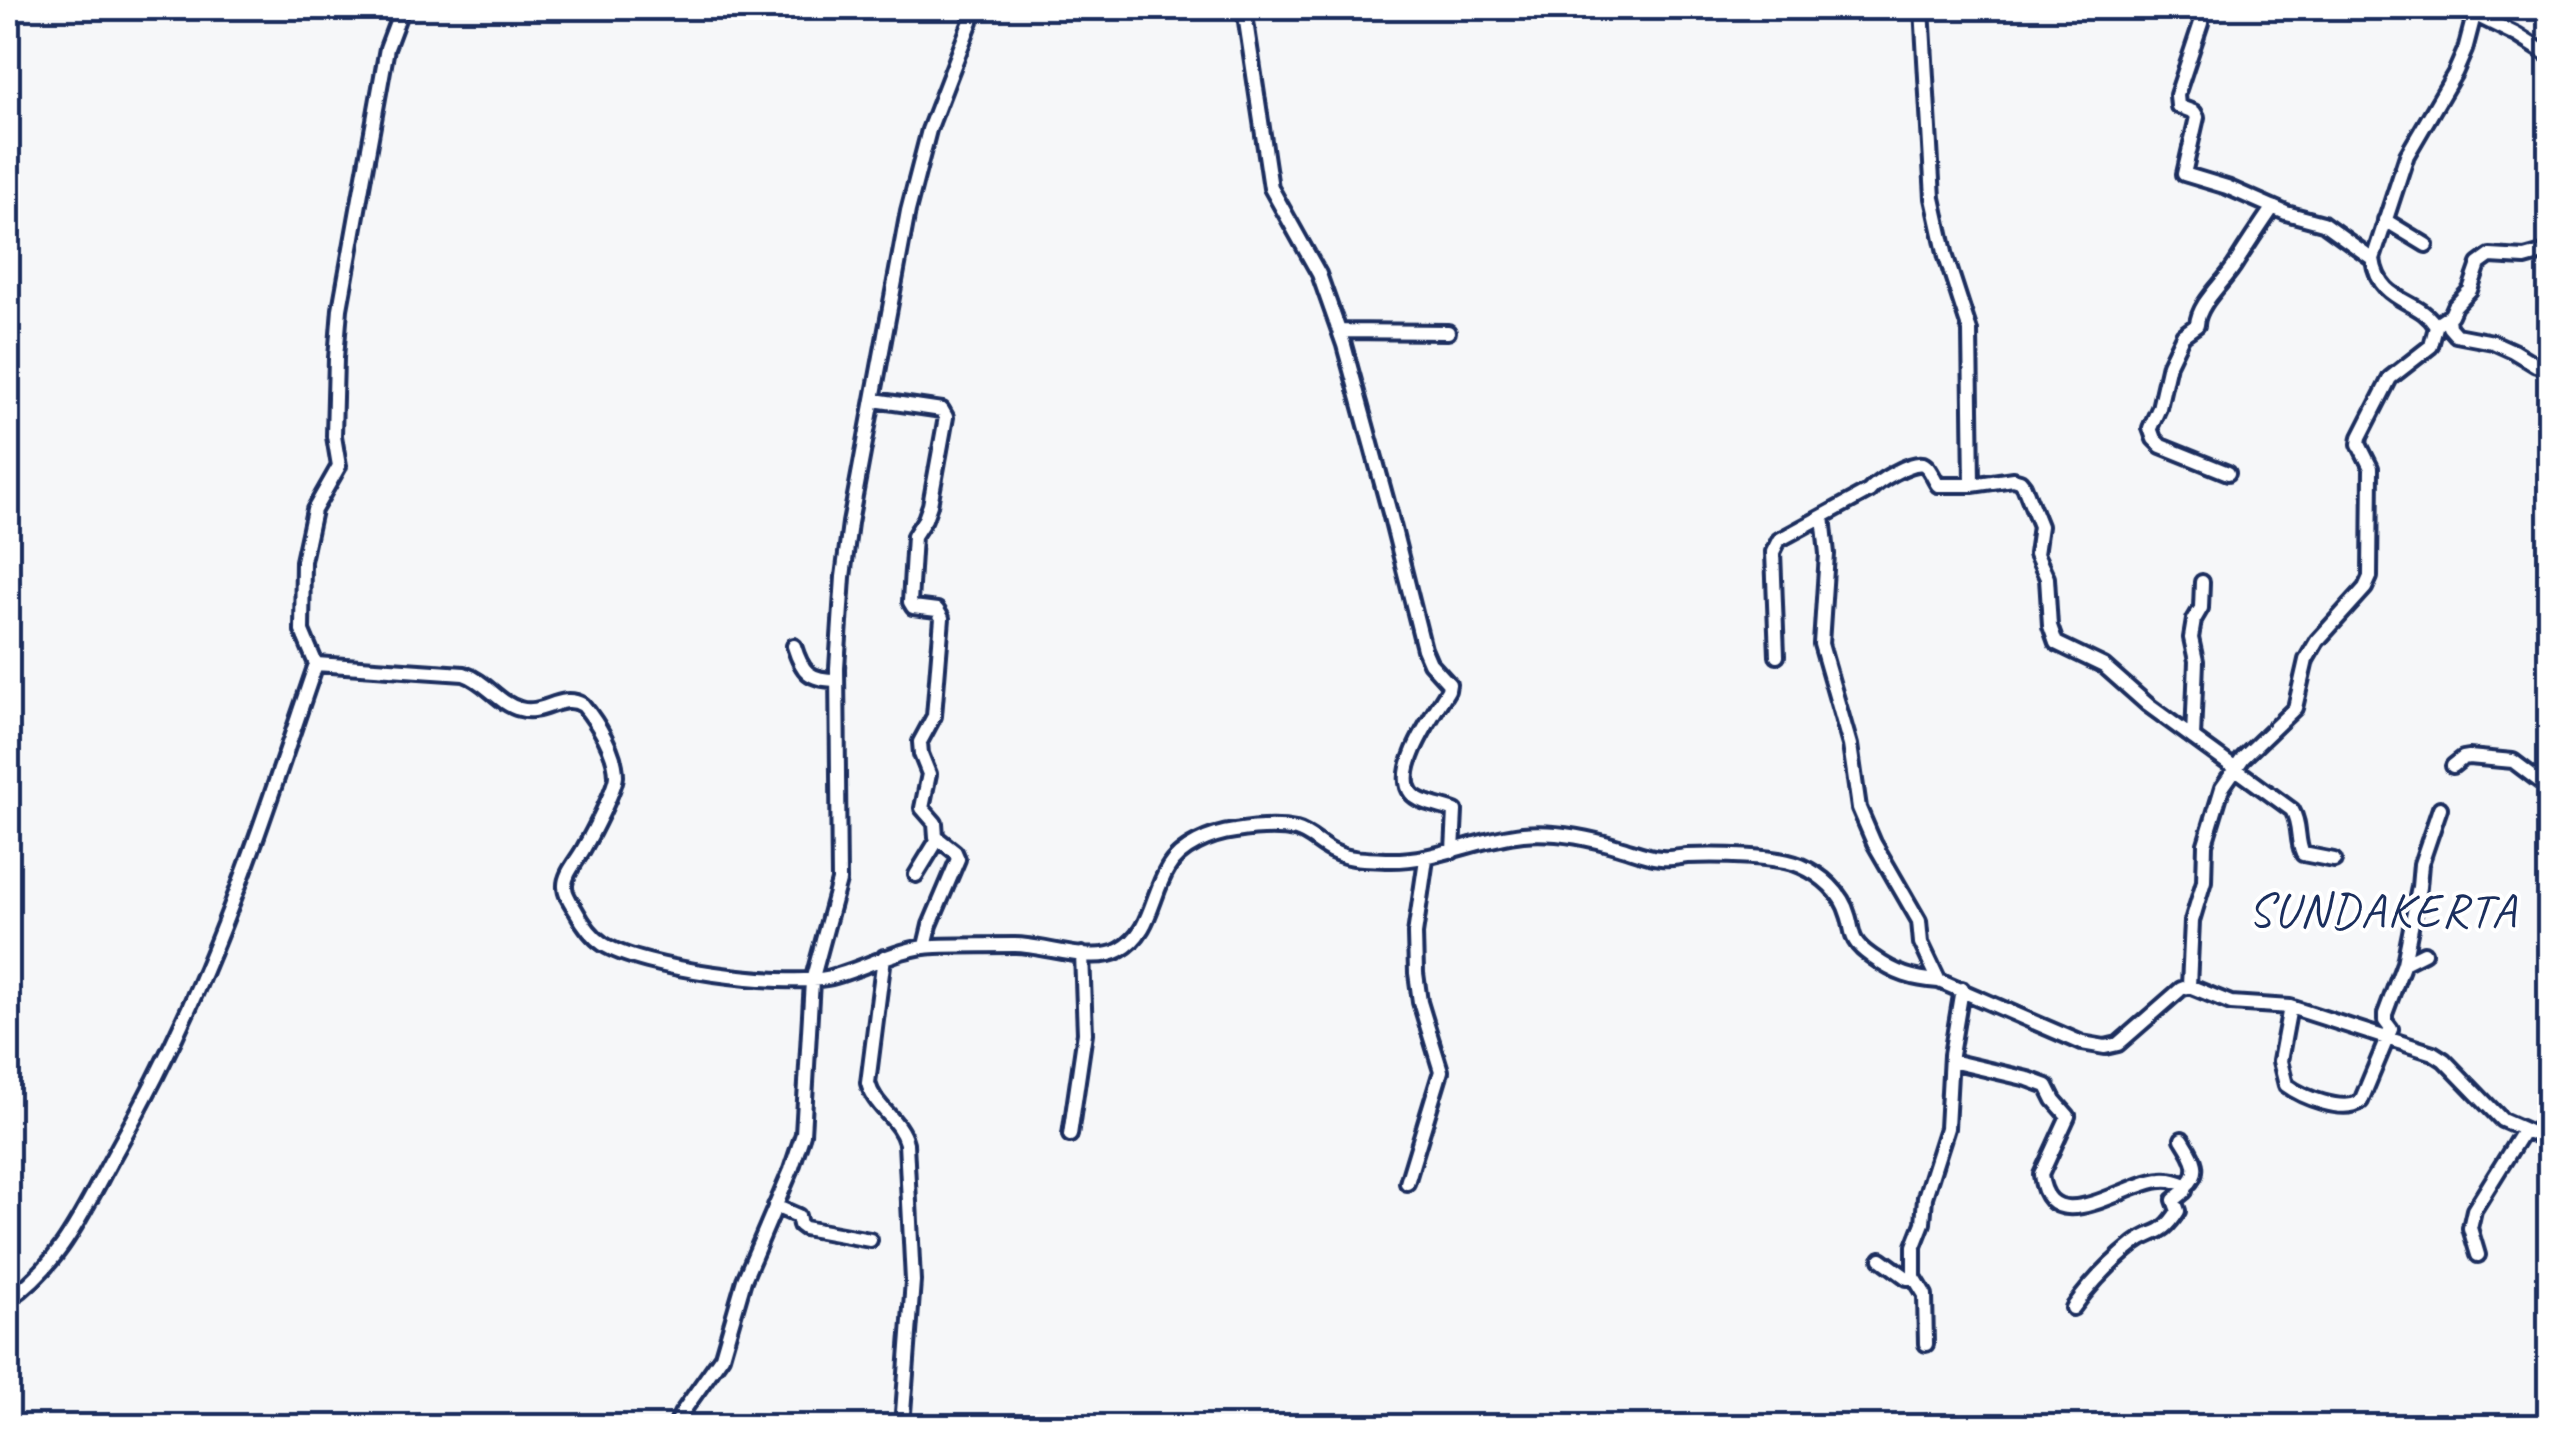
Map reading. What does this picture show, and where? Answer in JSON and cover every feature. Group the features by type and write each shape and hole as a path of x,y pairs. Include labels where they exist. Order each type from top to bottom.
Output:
{"street":[{"path":"8,1300 30,1284 56,1256 119,1147 174,1038 247,864 316,664 303,638 303,561 314,510 338,470 334,436 340,309 388,48 402,8"},
{"path":"676,1426 722,1356 744,1280 805,1129 812,980 839,881 837,680 844,564 901,243 922,154 940,96 976,8"},
{"path":"1244,8 1271,188 1319,274 1340,332 1424,649 1430,663 1449,685 1412,752 1408,781 1416,797 1456,811 1453,851"},
{"path":"1922,8 1933,198 1946,257 1970,331 1972,485"},
{"path":"2200,8 2201,23 2177,95 2178,106 2194,112 2196,117 2183,173 2328,226 2372,260"},
{"path":"2536,365 2494,342 2456,335 2442,321 2431,319 2386,290 2372,260 2407,156 2455,73 2475,11 2550,56"},
{"path":"2228,472 2161,446 2150,428 2169,364 2183,335 2196,326 2198,314 2272,207"},
{"path":"2384,220 2426,245"},
{"path":"2189,986 2192,921 2204,881 2205,844 2222,788 2234,769 2295,708 2306,660 2317,641 2368,582 2370,468 2359,438 2390,378 2431,346 2442,321 2470,290 2480,264 2490,256 2524,258 2550,251"},
{"path":"1340,332 1448,332"},
{"path":"874,400 941,410 946,415 930,504 914,538 910,602 913,607 936,610 942,618 934,716 920,742 929,774 922,808 935,823 938,839 955,852 958,860 925,946"},
{"path":"1777,656 1774,547 1782,538 1869,491 1877,481 1919,464 1928,467 1936,485 2020,481 2040,526 2036,554 2048,578 2050,626 2056,643 2104,666 2148,705 2292,810 2302,854 2334,860"},
{"path":"1824,516 1827,560 1821,644 1850,744 1858,808 1874,844 1919,921 1921,943 1939,981"},
{"path":"2193,738 2196,661 2191,638 2201,608 2202,582"},
{"path":"794,646 800,666 808,673 837,680"},
{"path":"316,664 464,674 522,710 565,700 581,703 610,753 616,776 565,882 566,894 600,942 659,965 812,980 925,946 1018,945 1082,954 1113,953 1126,946 1144,926 1171,862 1197,844 1226,832 1281,828 1308,835 1344,856 1395,860 1426,858 1492,840 1533,834 1598,842 1656,858 1712,856 1792,862 1822,878 1838,894 1856,942 1890,970 1962,989 2069,1039 2105,1047 2123,1042 2180,989 2189,986 2235,1003 2290,1007 2439,1056 2505,1122 2550,1141"},
{"path":"2453,766 2463,758 2513,761 2550,789"},
{"path":"2290,1007 2280,1060 2286,1085 2305,1096 2346,1108 2356,1106 2391,1029 2384,1014 2404,963 2421,864 2440,808"},
{"path":"916,875 938,839"},
{"path":"1407,1183 1441,1071 1420,1002 1416,974 1415,934 1426,858"},
{"path":"1070,1136 1085,1033 1082,954"},
{"path":"2404,963 2424,954"},
{"path":"884,957 868,1085 901,1128 906,1143 913,1281 902,1426"},
{"path":"1926,1344 1925,1295 1914,1277 1914,1246 1947,1128 1950,1060 1962,989"},
{"path":"1950,1060 2044,1083 2068,1114 2041,1175 2056,1205 2078,1208 2160,1180 2186,1186"},
{"path":"2478,1256 2470,1228 2474,1210 2523,1131"},
{"path":"2073,1308 2088,1286 2136,1242 2166,1228 2178,1212 2174,1200 2194,1177 2196,1168 2182,1138"},
{"path":"775,1206 798,1216 804,1228 870,1240"},
{"path":"1882,1258 1908,1278 1914,1277"}],"district":[{"name":"SUNDAKERTA","path":"2383,909"}]}
